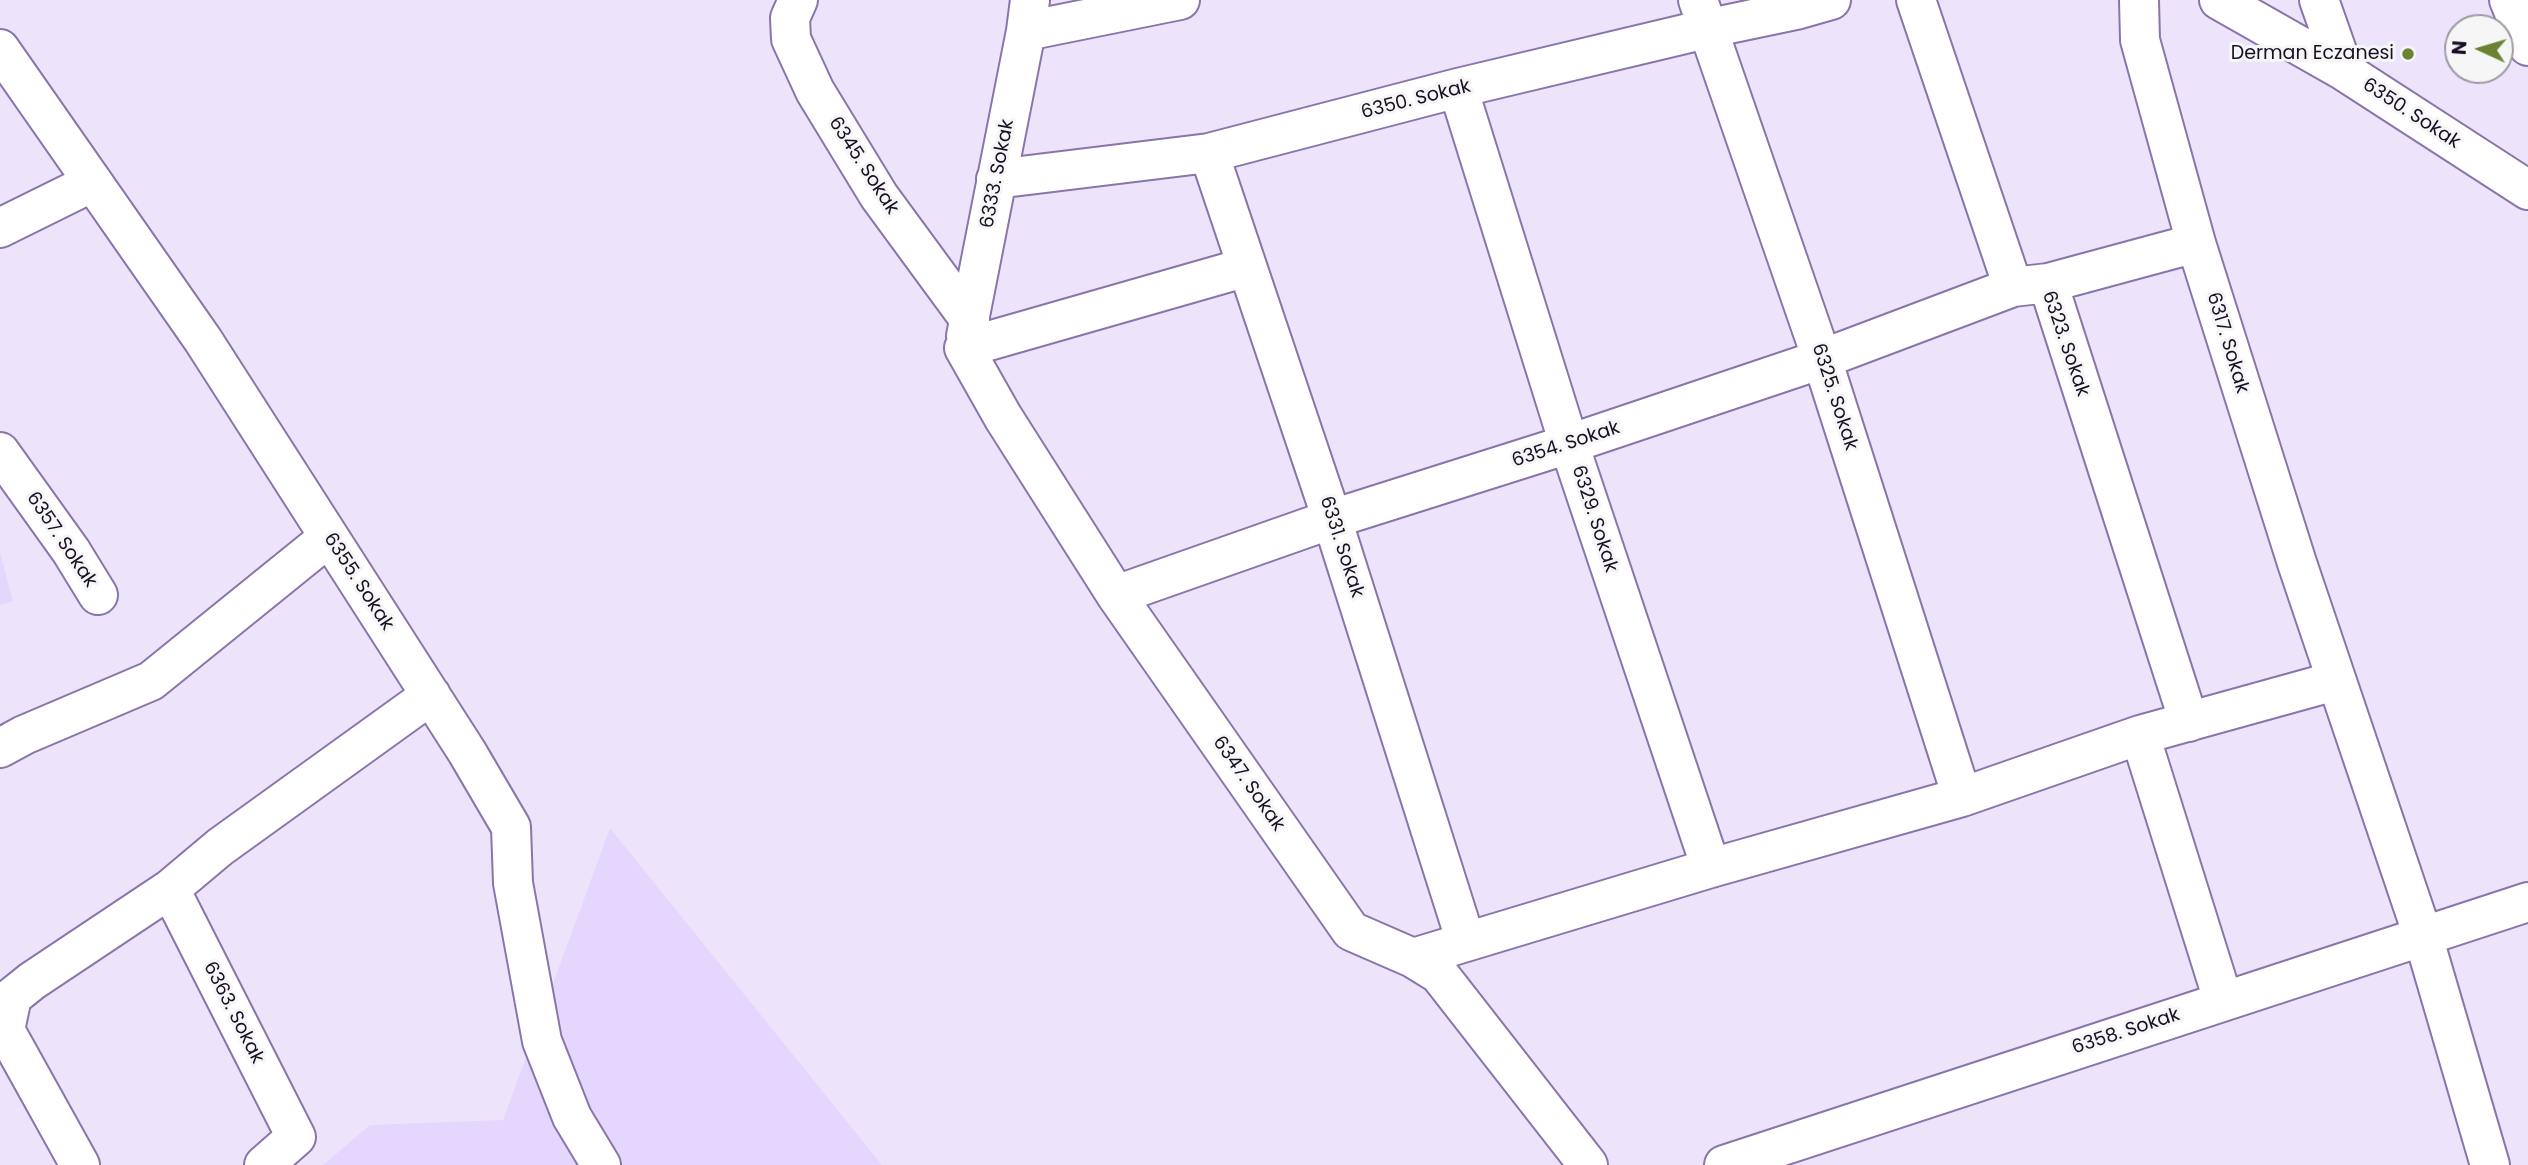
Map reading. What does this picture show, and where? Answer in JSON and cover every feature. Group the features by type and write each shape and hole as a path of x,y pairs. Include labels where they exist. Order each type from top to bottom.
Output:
{"street":[{"name":"6345. Sokak","path":"798,0 790,18 791,39 815,91 967,334"},
{"path":"1028,16 1180,0"},
{"name":"6350. Sokak","path":"996,179 1209,153 1458,88 1704,14 1796,10 1831,0"},
{"name":"6323. Sokak","path":"1916,0 2030,285 2189,722"},
{"name":"6317. Sokak","path":"2139,0 2140,40 2196,243 2335,681 2423,936 2490,1165"},
{"name":"6350. Sokak","path":"2219,0 2344,71 2528,190"},
{"path":"2319,0 2344,71"},
{"path":"2509,0 2528,46"},
{"name":"6325. Sokak","path":"1704,14 1822,359 1962,797"},
{"name":"6333. Sokak","path":"967,334 1028,16"},
{"name":"6355. Sokak","path":"0,49 203,340 431,695 511,827 513,883 542,1041 572,1116 601,1165"},
{"name":"6329. Sokak","path":"1458,88 1569,444 1711,867"},
{"name":"6331. Sokak","path":"1209,153 1332,519 1466,942"},
{"path":"0,228 93,182"},
{"name":"6354. Sokak","path":"1116,595 1332,519 1569,444 1822,359 2030,285 2196,243"},
{"path":"967,334 1247,267"},
{"name":"6347. Sokak","path":"967,334 1003,417 1116,595 1351,931 1413,958 1439,974 1588,1165"},
{"name":"6357. Sokak","path":"0,452 71,551 98,595"},
{"path":"0,748 150,681 329,537"},
{"path":"1413,958 1711,867 1962,797 2140,735 2335,681"},
{"path":"80,1165 2,1028 12,997 170,889 220,847 431,695"},
{"path":"2140,735 2223,1000"},
{"name":"6363. Sokak","path":"170,889 296,1137 264,1165"},
{"name":"6358. Sokak","path":"1724,1165 2528,902"}],"shaded area":[{"path":"0,553 13,601 0,605"},
{"path":"610,828 882,1165 323,1165 370,1125 503,1120"}],"place":[{"name":"Derman Eczanesi","path":"2408,54"}]}
